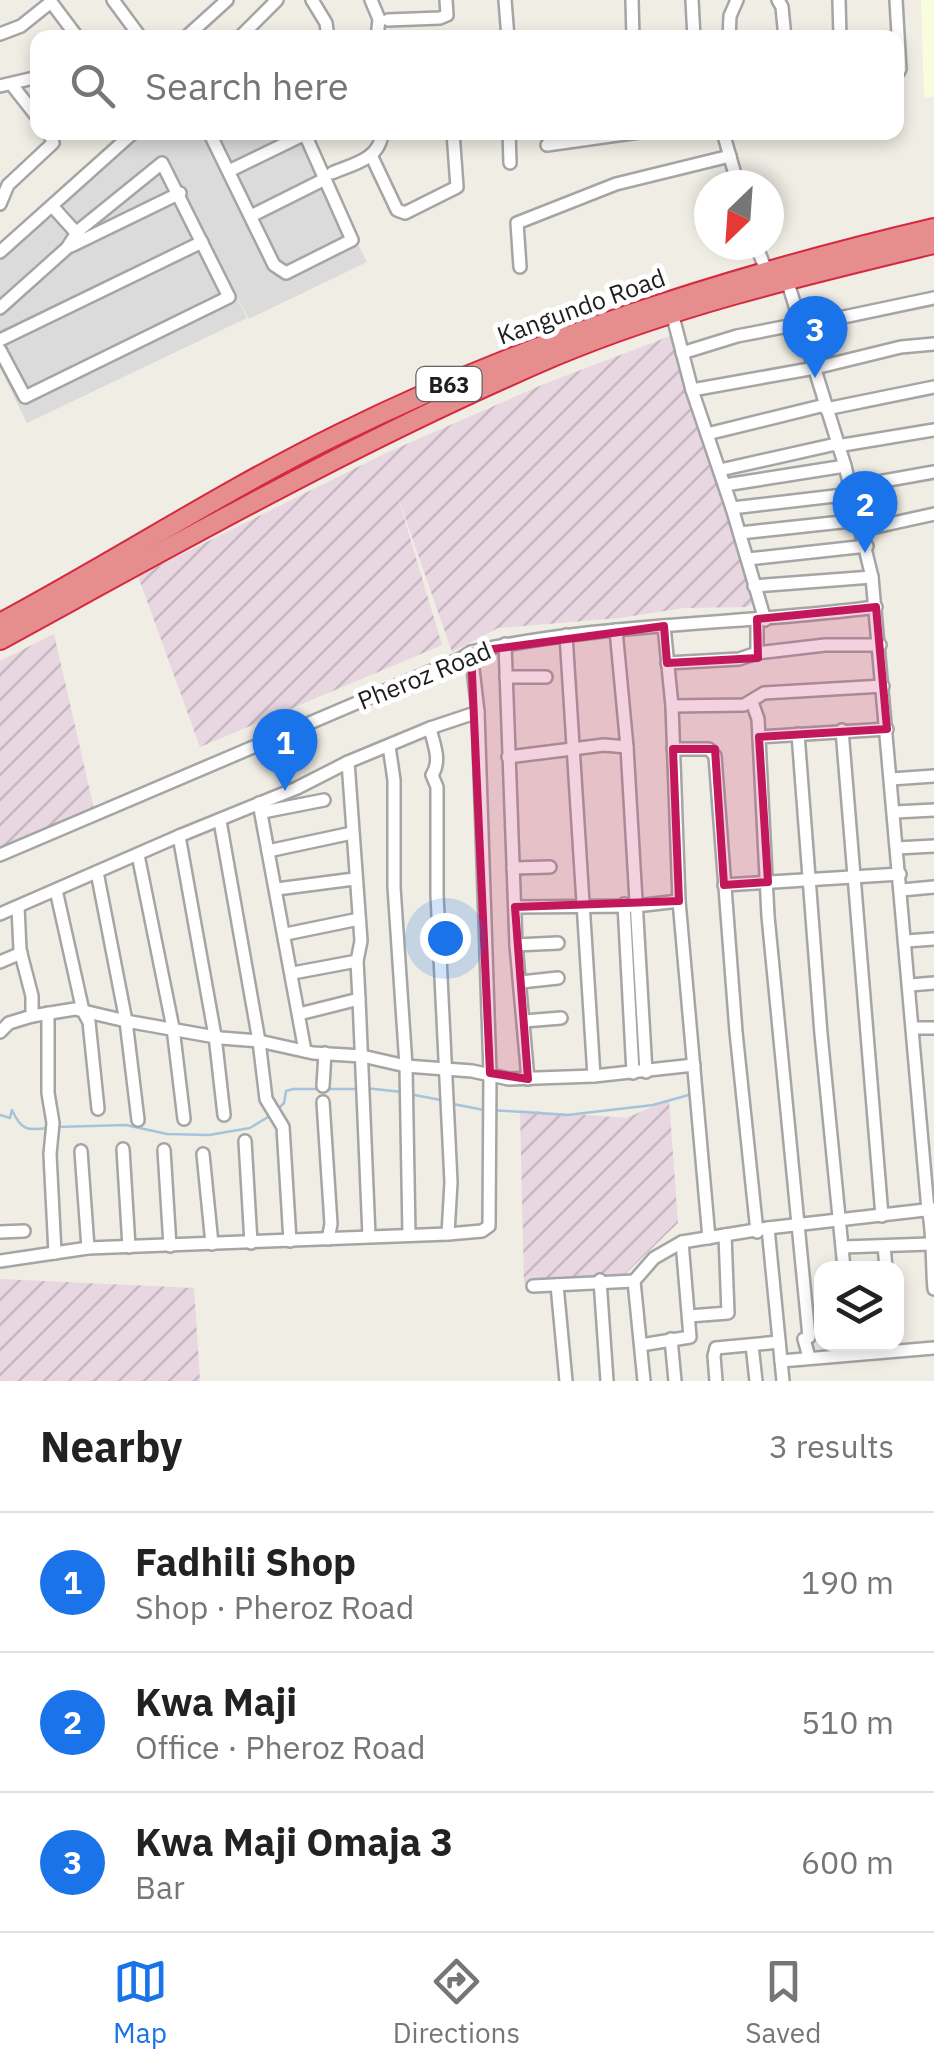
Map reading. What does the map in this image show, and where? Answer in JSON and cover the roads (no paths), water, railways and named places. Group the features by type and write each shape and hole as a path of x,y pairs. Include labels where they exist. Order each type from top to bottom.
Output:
{"highway":[{"name":"Kangundo Road","path":"0,624 248,481 419,397 582,328 766,270 934,228"},
{"name":"Kangundo Road","path":"0,640 195,531 426,412 562,354 672,313 934,244"}],"street":[{"path":"113,0 135,30"},
{"path":"246,30 277,0"},
{"path":"312,0 327,30"},
{"path":"371,0 378,30"},
{"path":"388,20 440,18 447,14 446,0"},
{"path":"505,0 507,30"},
{"path":"632,0 634,30"},
{"path":"730,30 730,16 737,0"},
{"path":"778,0 784,30"},
{"path":"838,0 840,30"},
{"path":"896,0 898,30"},
{"path":"693,1 694,30"},
{"path":"0,34 21,26 51,2 72,30"},
{"path":"193,30 218,3"},
{"path":"6,85 30,110"},
{"path":"0,204 8,185 52,140"},
{"path":"0,252 125,140"},
{"path":"213,140 281,272 294,270 345,245 351,238 329,176 308,140"},
{"path":"229,170 290,140"},
{"path":"251,216 372,156 381,140"},
{"path":"372,156 397,210 406,213 457,187 454,140"},
{"path":"509,140 510,163"},
{"path":"546,145 581,140"},
{"path":"725,140 734,170"},
{"path":"520,266 516,223 616,184 730,156"},
{"path":"0,308 160,164 166,165 228,299 25,397 0,350"},
{"path":"79,235 180,193"},
{"path":"53,206 79,235"},
{"path":"0,340 202,242"},
{"path":"762,260 766,270"},
{"path":"787,280 845,466 872,577 918,1073 927,1117 934,1290"},
{"path":"682,353 737,336 934,298"},
{"path":"672,313 692,390 748,559 761,619 758,653"},
{"path":"692,390 815,368 900,347 934,344"},
{"path":"707,434 934,387"},
{"path":"720,470 837,445 934,430"},
{"path":"725,485 845,466"},
{"path":"732,508 851,490 934,472"},
{"path":"740,533 861,525 934,514"},
{"path":"748,559 867,546"},
{"path":"754,586 872,577"},
{"name":"Pheroz Road","path":"0,855 471,652 566,635 876,607"},
{"path":"664,626 672,706 680,901 709,1238"},
{"path":"616,630 627,747 630,905 640,1073"},
{"path":"566,635 594,1076"},
{"path":"505,644 516,945 528,1079"},
{"path":"668,663 739,659 826,645 880,645"},
{"path":"0,1261 88,1248 448,1234 482,1231 490,1226 490,1073 478,712 471,652"},
{"path":"506,677 546,677"},
{"path":"672,706 752,702 764,692 883,686"},
{"path":"752,702 800,1225 809,1337 804,1339 809,1357"},
{"path":"262,808 348,762 478,712"},
{"path":"430,728 436,745 436,769 432,775 437,787 437,895 448,1070 448,1234"},
{"path":"758,736 887,729"},
{"path":"842,730 882,1216"},
{"path":"798,734 844,1261"},
{"path":"508,756 604,745 627,747"},
{"path":"388,746 394,780 394,887 406,1066 408,1235"},
{"path":"673,749 710,748 714,752 724,885 762,1230 784,1381"},
{"path":"348,762 359,919 369,1236"},
{"path":"892,779 934,776"},
{"path":"0,914 220,821 262,808 324,800"},
{"path":"262,808 305,1050"},
{"path":"895,812 934,810"},
{"path":"220,821 266,1099 283,1127 290,1241"},
{"path":"268,852 352,833"},
{"path":"178,836 215,1036 224,1115"},
{"path":"897,848 934,846"},
{"path":"138,855 173,1028 184,1119"},
{"path":"513,868 550,868"},
{"path":"97,872 126,1022 138,1120"},
{"path":"724,885 900,874"},
{"path":"277,889 354,879"},
{"path":"902,890 934,887"},
{"path":"56,890 83,1011 89,1022 98,1109"},
{"path":"515,907 680,901"},
{"path":"18,906 32,1016"},
{"path":"286,934 359,919"},
{"path":"906,941 934,938"},
{"path":"516,945 558,943"},
{"path":"0,962 21,953"},
{"path":"293,973 358,961"},
{"path":"521,982 558,978"},
{"path":"910,985 934,984"},
{"path":"299,1014 360,999"},
{"path":"0,1032 32,1016 83,1011 126,1022 362,1056 406,1066 528,1079 640,1073 694,1065"},
{"path":"48,1013 55,1254"},
{"path":"524,1022 561,1018"},
{"path":"914,1028 934,1028"},
{"path":"323,1086 325,1053"},
{"path":"918,1073 934,1073"},
{"path":"323,1102 331,1224 328,1239"},
{"path":"245,1141 251,1243"},
{"path":"123,1149 128,1247"},
{"path":"164,1150 170,1246"},
{"path":"81,1151 88,1248"},
{"path":"203,1154 212,1244"},
{"path":"644,1381 634,1281 654,1258 682,1242 931,1210"},
{"path":"0,1232 24,1231"},
{"path":"689,1316 728,1313 725,1236"},
{"path":"641,1346 690,1337 682,1242"},
{"path":"843,1248 930,1244"},
{"path":"884,1246 885,1261"},
{"path":"600,1280 607,1381"},
{"path":"533,1286 634,1281"},
{"path":"557,1285 566,1381"},
{"path":"671,1340 676,1381"},
{"path":"716,1381 714,1350 779,1342"},
{"path":"752,1344 756,1381"},
{"path":"904,1347 934,1348"},
{"path":"781,1361 840,1351"}],"waterway":[{"path":"365,1088 402,1092"},
{"path":"278,1109 284,1103 286,1091 293,1089 357,1089"},
{"path":"409,1094 441,1100"},
{"path":"492,1110 567,1115 653,1105 692,1094"},
{"path":"453,1104 484,1110"},
{"path":"0,1115 10,1118 12,1110 26,1128 48,1128"},
{"path":"56,1127 126,1125 167,1134 209,1135 250,1128 273,1114"}],"place":[{"name":"Kwa Maji Omaja 3","path":"815,378"},
{"name":"Kwa Maji","path":"865,553"},
{"name":"Fadhili Shop","path":"285,791"}]}
